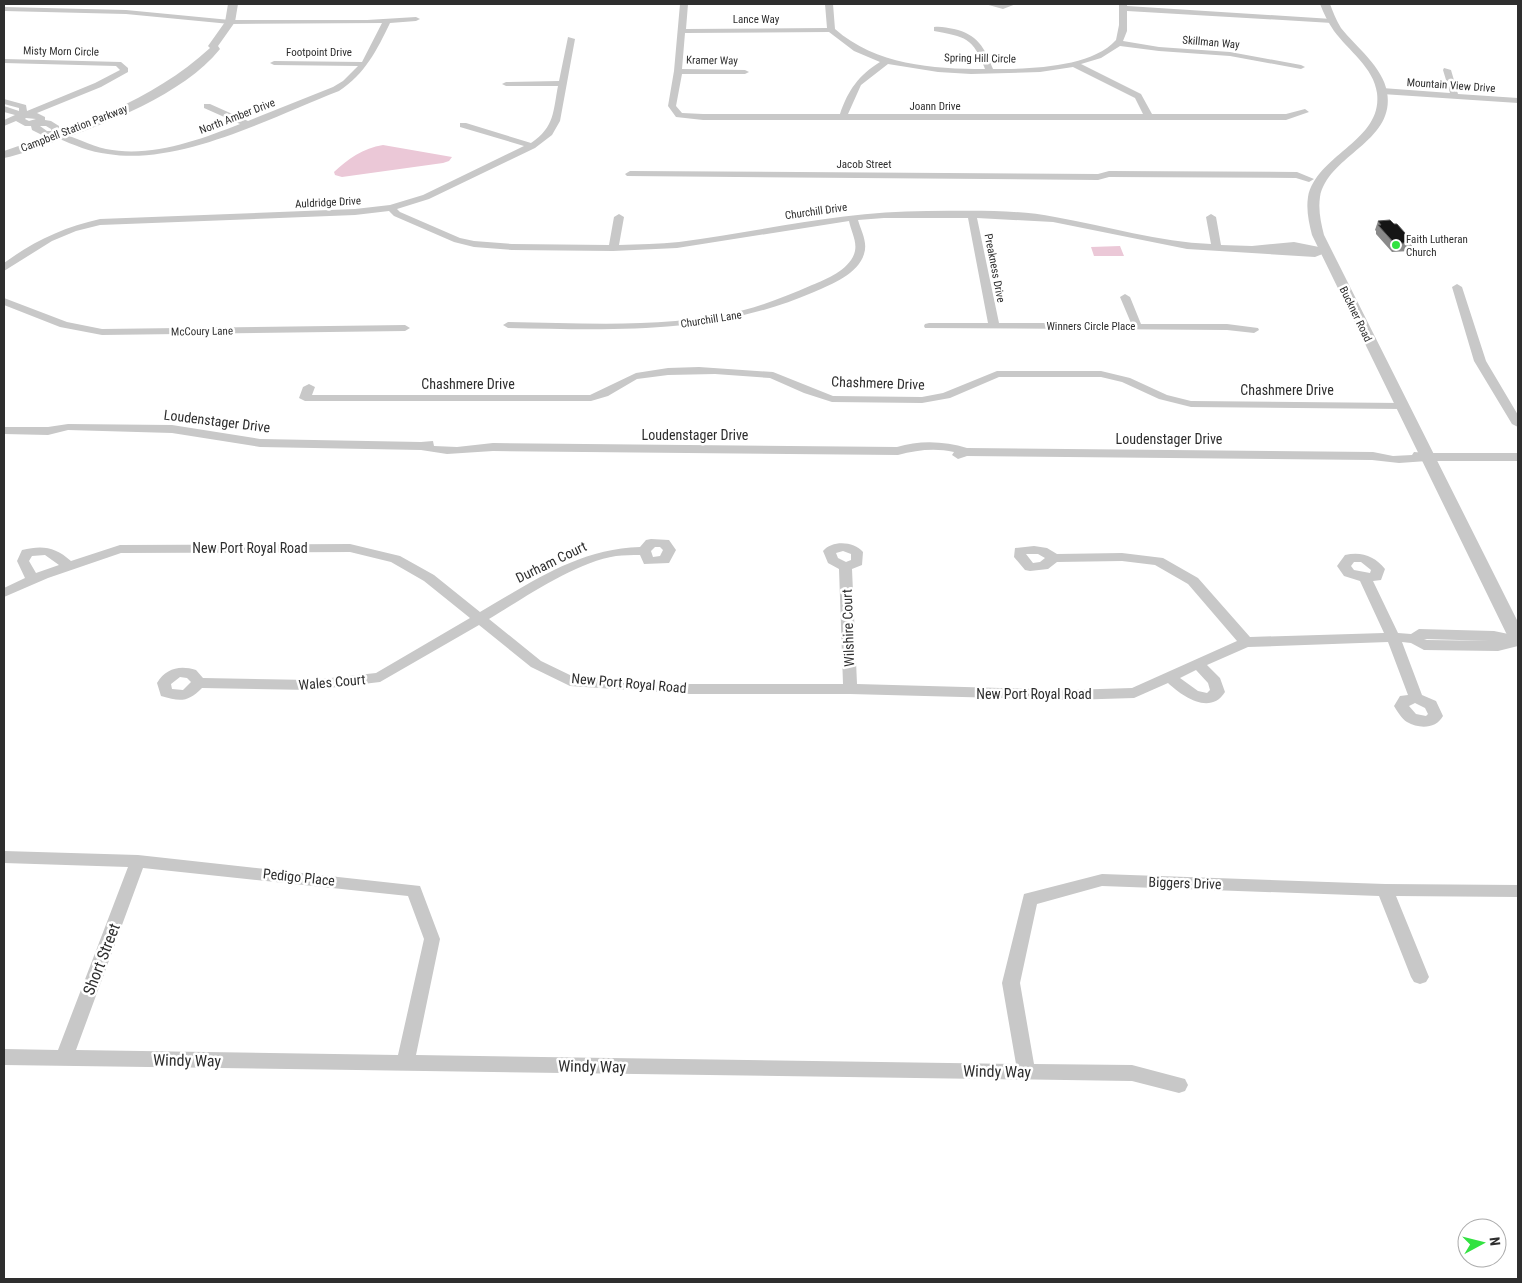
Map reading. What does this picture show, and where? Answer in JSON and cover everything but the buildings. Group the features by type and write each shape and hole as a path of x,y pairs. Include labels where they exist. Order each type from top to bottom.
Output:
{"street":[{"name":"Campbell Station Parkway","path":"4,155 121,111 170,85 203,61 215,49 213,46 230,22 233,4"},
{"name":"Joann Drive","path":"684,4 678,71 672,106 679,115 703,117 1286,117 1305,112"},
{"path":"829,4 831,30"},
{"path":"989,4 1004,7 1012,4"},
{"path":"1325,4 1332,21 1371,70 1382,91"},
{"path":"1118,43 1122,35 1123,6 1332,21"},
{"path":"4,9 126,12 230,22 386,22 416,19"},
{"name":"North Amber Drive","path":"23,116 20,120 28,124 37,124 35,128 46,134 57,134 77,145 97,151 144,153 188,146 336,89 358,74 386,22"},
{"path":"937,29 957,32 974,40 982,48 989,70"},
{"name":"Lance Way","path":"682,31 831,30"},
{"name":"Spring Hill Circle","path":"831,30 860,51 886,61 940,69 1031,70 1076,65 1109,50 1118,43"},
{"name":"Auldridge Drive","path":"4,268 49,237 100,222 355,212 391,208 433,194 532,146 547,136 553,129 556,121 572,39"},
{"name":"Skillman Way","path":"1118,43 1159,49 1230,54 1301,67"},
{"name":"Misty Morn Circle","path":"4,61 122,67 98,85 4,123"},
{"path":"843,117 850,93 865,75 886,61"},
{"name":"Footpoint Drive","path":"274,63 364,64"},
{"path":"1076,65 1138,96 1149,117"},
{"path":"1447,70 1454,96"},
{"name":"Kramer Way","path":"678,71 745,72"},
{"path":"506,84 564,83"},
{"name":"Mountain View Drive","path":"1382,91 1518,101"},
{"name":"Buckner Road","path":"1382,91 1383,107 1373,128 1315,179 1314,212 1321,251 1427,456 1518,641"},
{"path":"4,101 23,107 23,116 4,109"},
{"path":"207,106 247,124"},
{"path":"463,125 532,146"},
{"name":"Campbell Station Parkway","path":"4,149 57,134"},
{"name":"Jacob Street","path":"630,174 1098,177 1111,181 1297,182 1315,179"},
{"name":"Churchill Drive","path":"391,208 397,214 457,240 474,244 512,247 613,248 695,243 853,218 884,215 972,215 1053,219 1178,244 1252,249 1266,246 1309,246 1321,251"},
{"name":"Preakness Drive","path":"972,215 994,326"},
{"path":"613,248 619,217"},
{"path":"1211,217 1217,248"},
{"name":"Churchill Lane","path":"508,325 635,326 688,324 746,314 770,307 829,281 846,271 854,263 860,251 859,238 853,218"},
{"path":"1457,287 1480,361 1518,424"},
{"path":"1125,297 1137,326"},
{"name":"McCoury Lane","path":"4,301 64,325 102,332 405,328"},
{"name":"Winners Circle Place","path":"929,326 1227,327 1254,330"},
{"name":"Chashmere Drive","path":"309,387 305,398 591,398 601,396 628,379 650,373 760,373 773,375 808,391 832,399 922,400 946,396 997,374 1101,374 1126,380 1163,397 1192,404 1401,406"},
{"name":"Loudenstager Drive","path":"4,425 53,424 68,427 172,429 260,443 422,446 431,450 479,450 492,447 898,451 906,454 955,456 966,452 1372,456 1392,460 1410,460 1427,456 1518,458"},
{"name":"Loudenstager Drive","path":"4,431 48,431 68,427"},
{"name":"New Port Royal Road","path":"4,593 68,566 120,549 350,548 395,559 429,578 536,664 570,681 690,689 850,689 1069,695 1134,693 1246,642 1393,636 1414,639 1419,634 1494,636 1518,641"},
{"path":"33,580 24,562 26,553 44,550 53,553 68,566"},
{"name":"Durham Court","path":"479,620 546,579 595,557 617,552 644,551"},
{"path":"1054,558 1122,557 1158,561 1194,581 1246,642"},
{"name":"Wilshire Court","path":"845,567 850,689"},
{"path":"1365,578 1393,636 1416,698"},
{"name":"Wales Court","path":"199,683 311,686 380,677 479,620"},
{"path":"1170,677 1192,695 1201,699 1212,697 1218,692 1215,681 1198,664"},
{"name":"Pedigo Place","path":"4,858 138,861 414,890 432,939 405,1063"},
{"name":"Short Street","path":"64,1058 138,861"},
{"name":"Biggers Drive","path":"1026,1072 1011,983 1030,899 1102,880 1385,890 1518,891"},
{"path":"1385,890 1420,977"},
{"name":"Windy Way","path":"4,1057 1132,1073 1179,1085"}],"shaded area":[{"path":"383,145 452,157 449,161 443,163 342,177 335,175 334,172 356,155"},
{"path":"1120,246 1124,256 1094,256 1091,247"}],"place":[{"name":"Faith Lutheran Church","path":"1396,245"}]}
